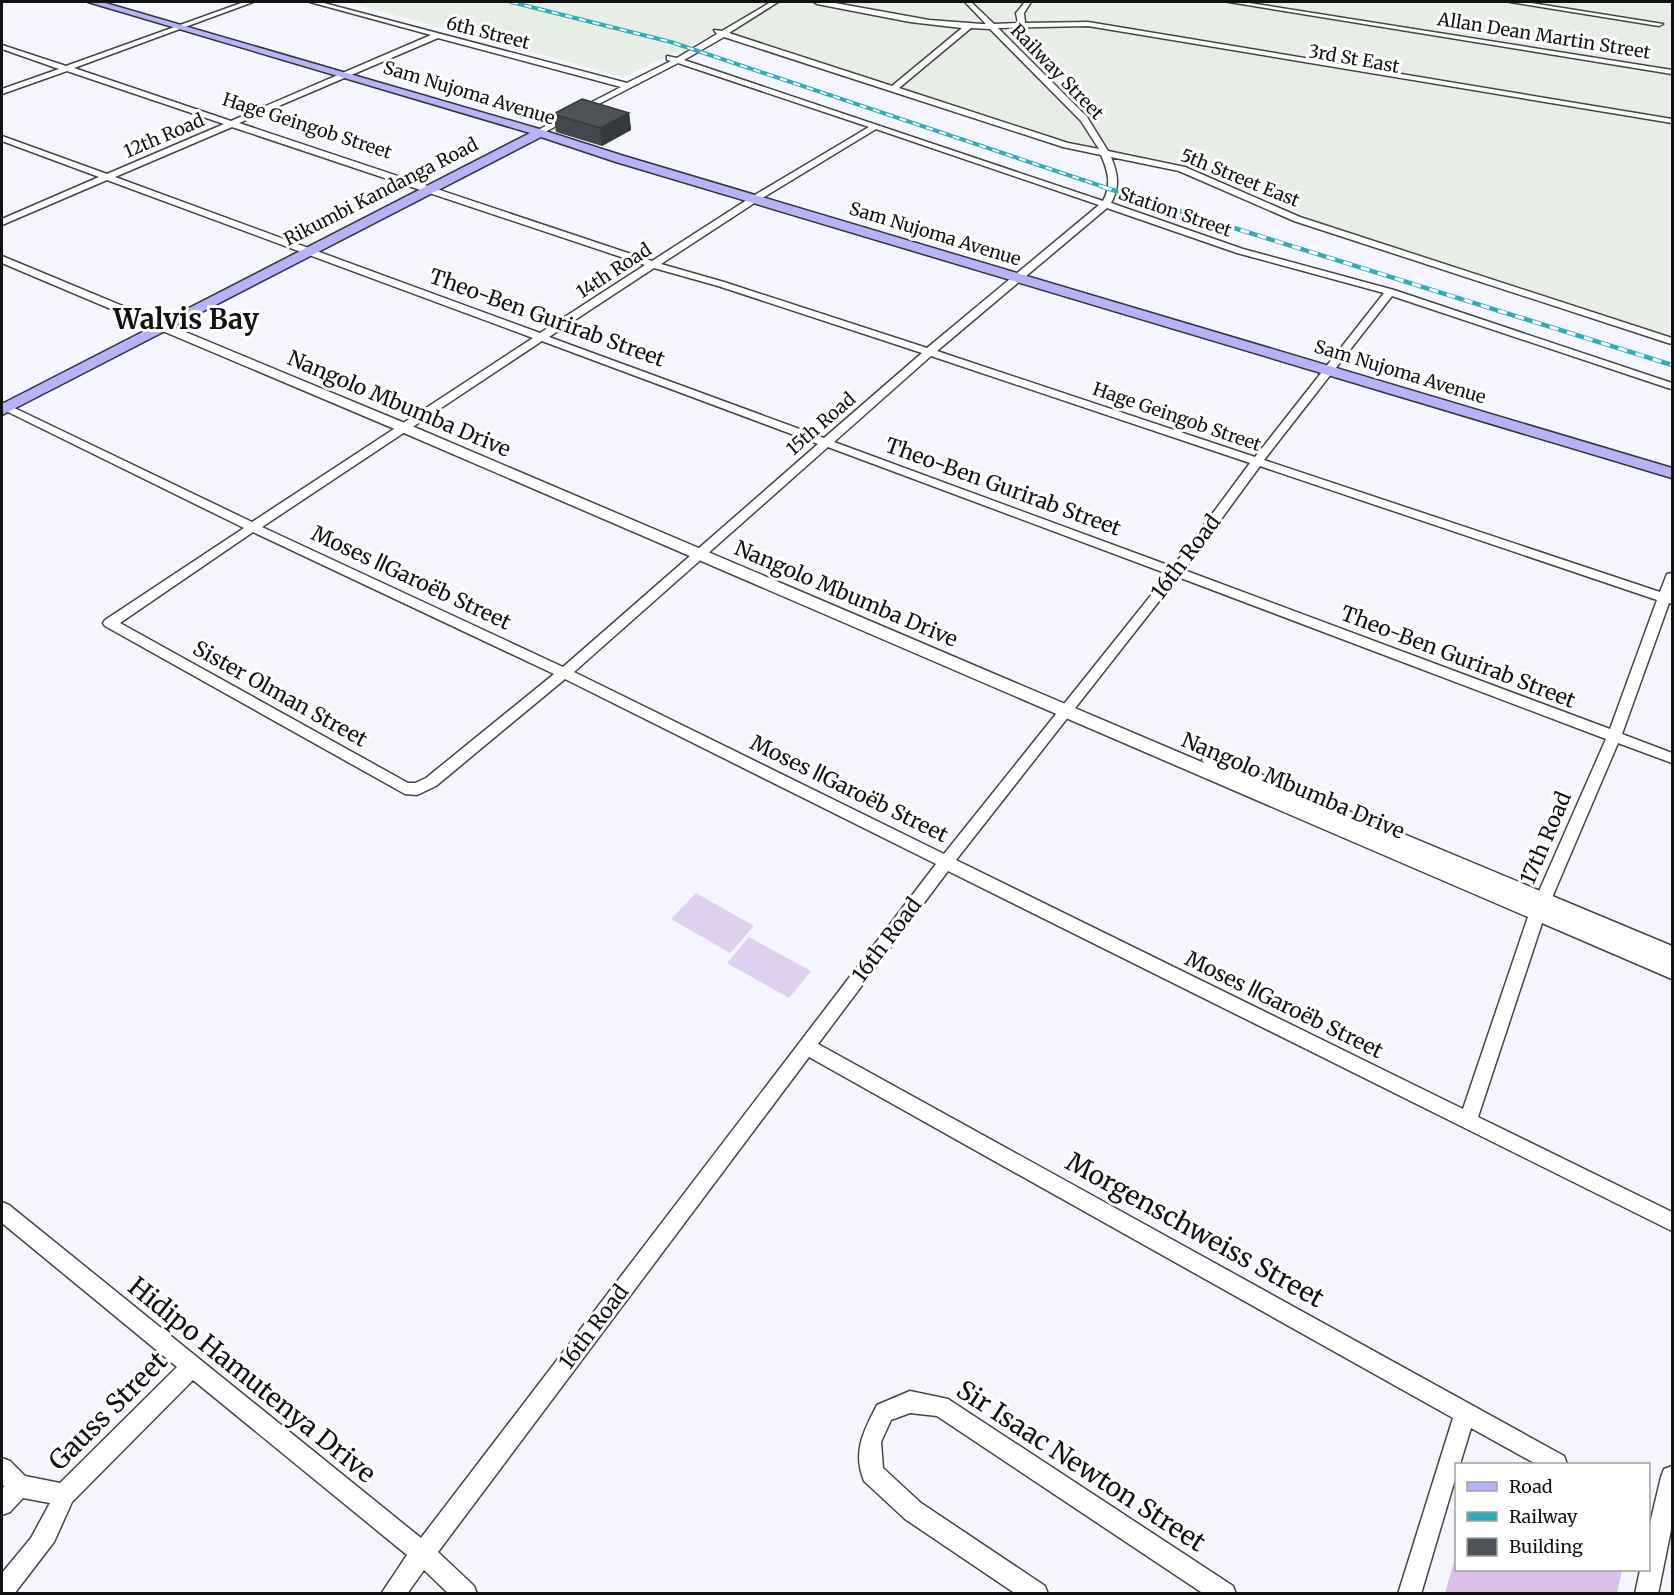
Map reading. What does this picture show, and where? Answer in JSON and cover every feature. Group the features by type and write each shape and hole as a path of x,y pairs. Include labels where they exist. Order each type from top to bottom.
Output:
{"main road":[{"name":"Sam Nujoma Avenue","path":"93,2 181,26"},
{"name":"Sam Nujoma Avenue","path":"104,2 1016,278 1672,473"},
{"name":"Rikumbi Kandanga Road","path":"3,406 98,352 310,251 536,131"},
{"name":"Rikumbi Kandanga Road","path":"3,406 160,322"}],"street":[{"path":"181,26 241,2"},
{"path":"2,91 249,2"},
{"name":"6th Street","path":"314,2 625,85"},
{"name":"Rikumbi Kandanga Road","path":"721,33 763,2"},
{"name":"Rikumbi Kandanga Road","path":"536,131 674,59 775,2"},
{"name":"3rd St East","path":"817,2 969,26 1026,25 1098,31 1493,95 1623,118 1672,130"},
{"name":"Railway Street","path":"968,2 1084,119 1096,134 1106,155 1114,185 1105,206"},
{"path":"1026,25 1020,13 1028,2"},
{"name":"Allan Dean Martin Street","path":"1233,2 1672,72"},
{"path":"1514,2 1659,24"},
{"path":"892,90 969,26"},
{"name":"5th Street East","path":"721,33 1066,145 1182,169 1297,219 1672,341"},
{"name":"12th Road","path":"2,222 438,35"},
{"name":"Hage Geingob Street","path":"2,45 1669,599"},
{"name":"Station Street","path":"674,59 1240,252 1390,292 1672,387"},
{"name":"3rd St East","path":"1623,118 1672,121"},
{"name":"14th Road","path":"252,527 542,337 661,265 756,198 876,126"},
{"name":"Theo-Ben Gurirab Street","path":"2,134 1672,758"},
{"name":"Theo-Ben Gurirab Street","path":"2,138 111,176"},
{"name":"15th Road","path":"564,673 701,550 827,443 929,352 1105,206"},
{"name":"Nangolo Mbumba Drive","path":"2,250 160,322"},
{"name":"Nangolo Mbumba Drive","path":"2,259 406,425 1540,907 1672,972"},
{"name":"16th Road","path":"392,1593 947,861 1176,572 1256,463 1390,292"},
{"name":"Moses ǁGaroëb Street","path":"3,406 252,527 564,673 1672,1222"},
{"name":"Sister Olman Street","path":"252,527 110,623 405,788 417,789 431,782 564,673"},
{"name":"17th Road","path":"1468,1120 1540,907 1614,737 1669,599 1672,577"},
{"name":"Nangolo Mbumba Drive","path":"1540,907 1672,954"},
{"name":"Morgenschweiss Street","path":"806,1046 1554,1463"},
{"name":"Hidipo Hamutenya Drive","path":"2,1211 423,1554 466,1593"},
{"name":"Gauss Street","path":"2,1590 33,1556 56,1521 64,1495 191,1367"},
{"name":"Sir Isaac Newton Street","path":"1037,1593 914,1510 872,1473 870,1441 884,1412 910,1402 941,1406 1225,1593"},
{"path":"1409,1593 1465,1413"},
{"path":"2,1469 19,1486 2,1504"},
{"path":"1650,1561 1655,1520 1672,1477"},
{"name":"Gauss Street","path":"19,1486 64,1495"},
{"path":"1646,1593 1649,1571"}],"shaded area":[{"path":"346,2 1672,2 1672,336 1325,224 1177,162 1072,143 717,32 624,77"},
{"path":"696,893 754,926 730,953 671,919"},
{"path":"749,937 811,971 789,998 727,963"},
{"path":"1455,1558 1455,1571 1622,1571 1617,1593 1445,1593"}],"building":[{"path":"582,99 629,113 600,128 553,114"}],"railway":[{"path":"511,2 671,42 1107,188"},
{"path":"1103,187 1672,365"}],"district":[{"name":"Walvis Bay","path":"186,320"}]}
